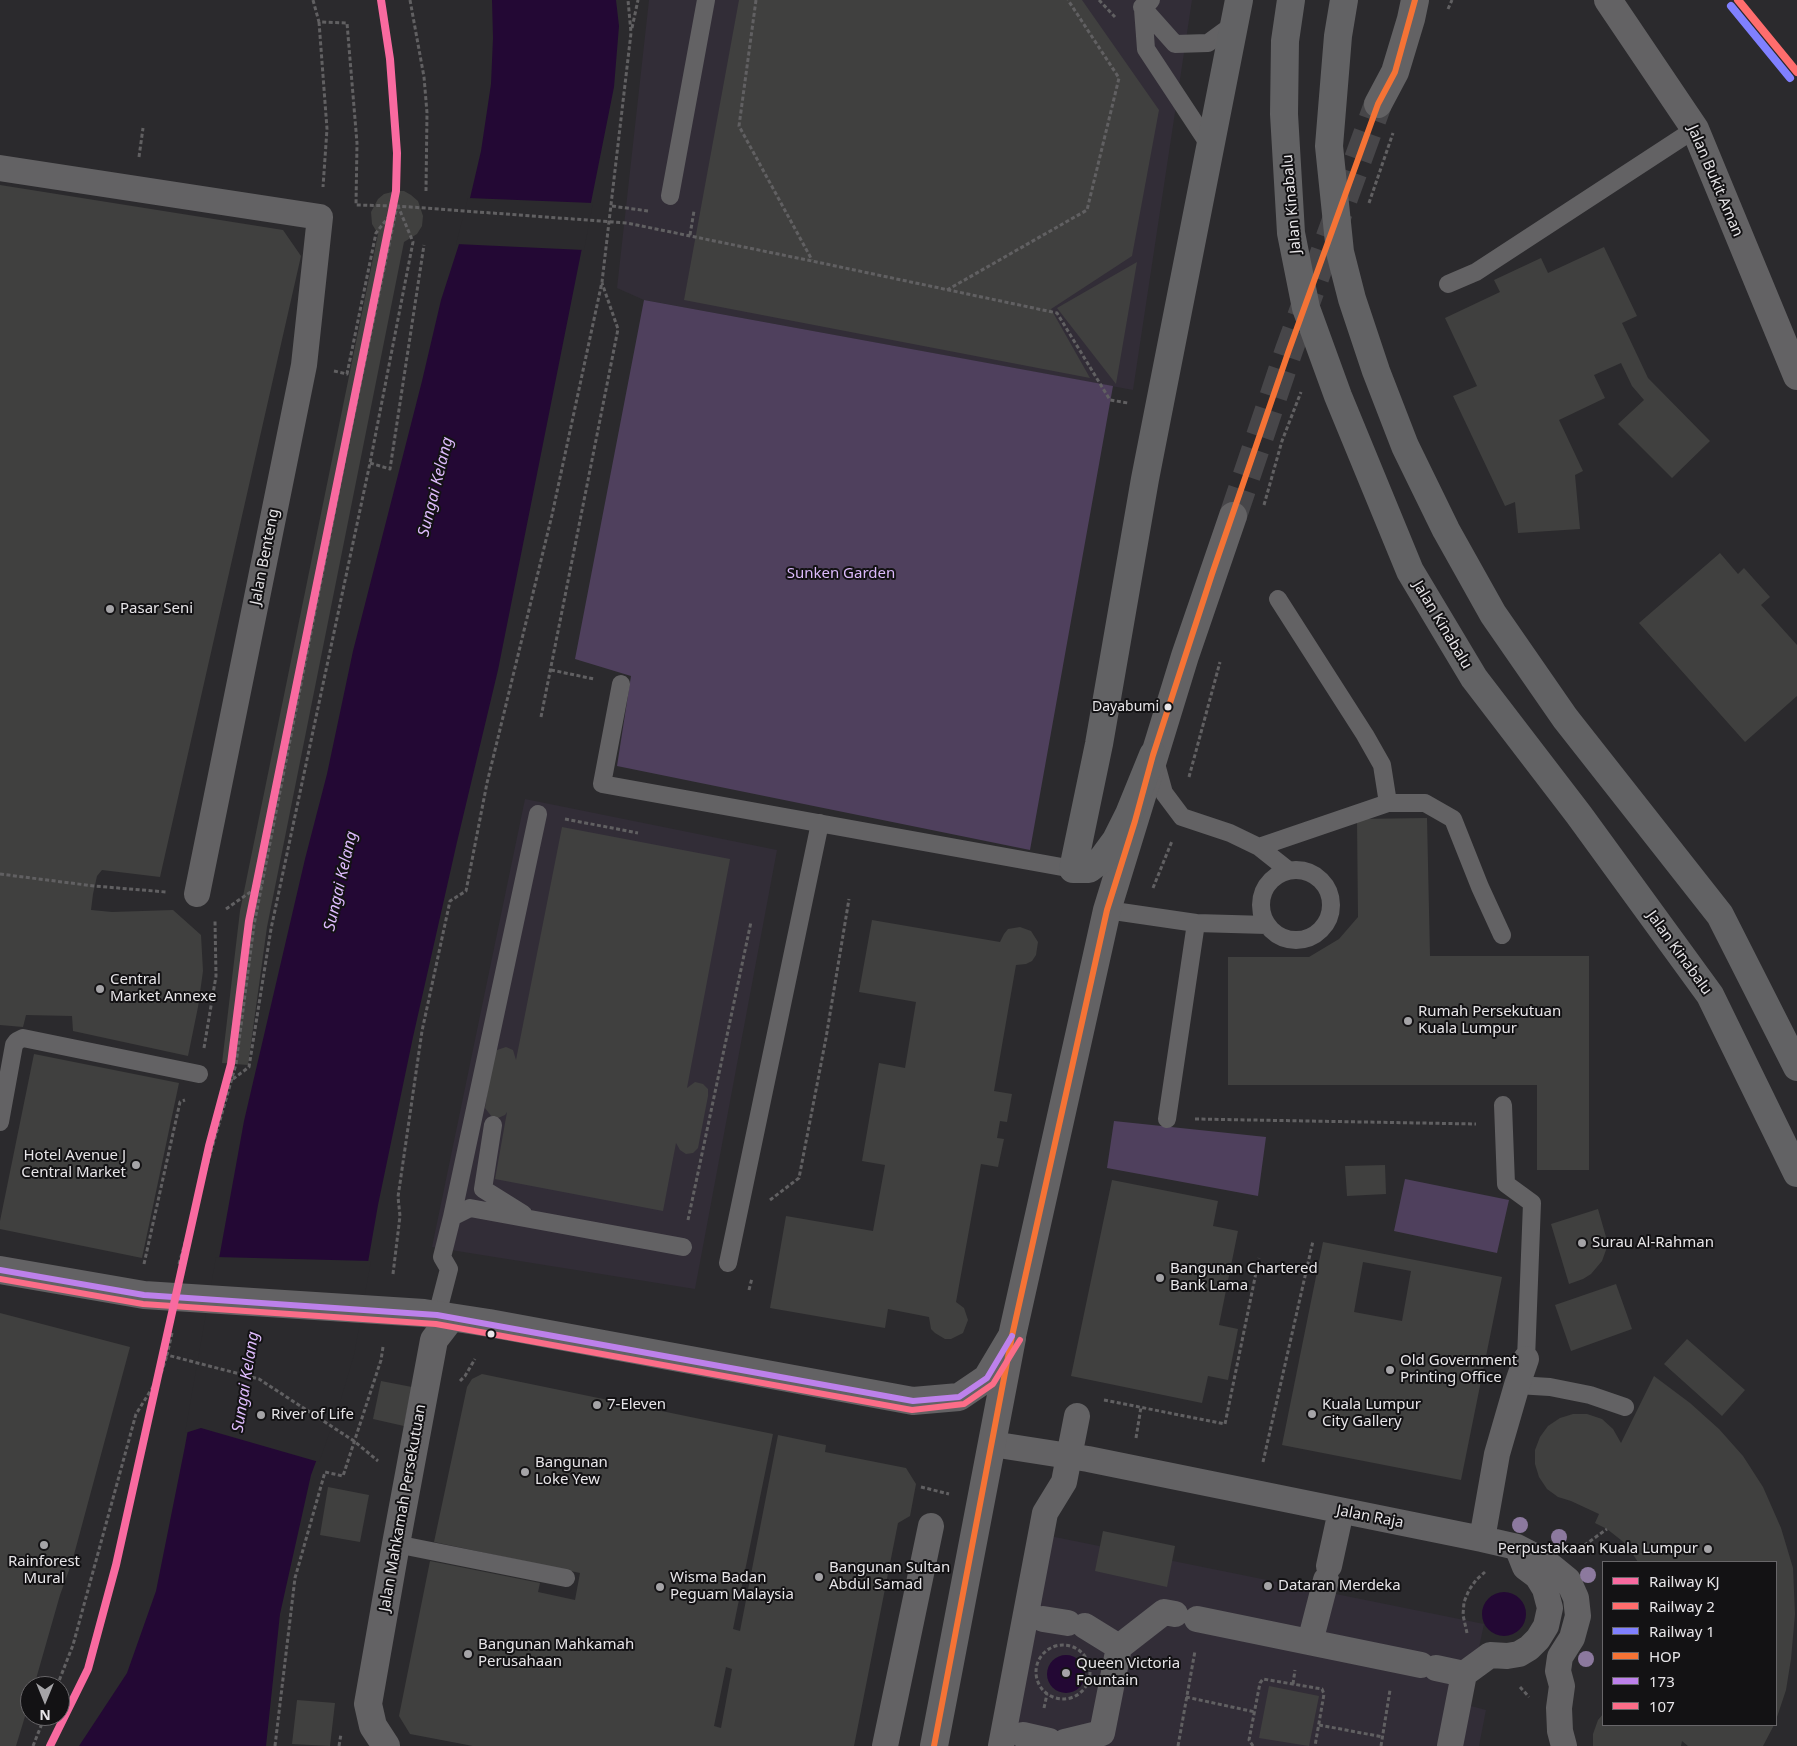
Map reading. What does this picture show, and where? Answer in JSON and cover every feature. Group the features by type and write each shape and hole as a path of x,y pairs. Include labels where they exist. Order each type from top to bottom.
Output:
{"highway":[{"name":"Jalan Kinabalu","path":"1291,0 1285,41 1284,104 1291,232 1306,308 1341,405 1410,571 1474,678 1579,815 1710,994 1797,1173"},
{"path":"1344,0 1338,36 1330,146 1340,252 1352,299 1376,371 1406,446 1446,530 1493,614 1565,718 1720,915 1797,1067"},
{"path":"1153,755 1129,814 1116,840 1102,859 1089,868 1073,869 1098,744 1145,479 1237,12"}],"street":[{"path":"1378,104 1395,72 1415,0"},
{"name":"Jalan Bukit Aman","path":"1608,0 1695,129 1797,376"},
{"path":"0,168 320,217"},
{"name":"Jalan Benteng","path":"197,894 304,365 320,217"},
{"path":"934,1746 1012,1336 1107,910 1135,821 1153,755 1212,574 1233,516"},
{"path":"0,1270 128,1294 381,1310 444,1316 913,1401 959,1397 986,1378 1012,1336"},
{"name":"Jalan Mahkamah Persekutuan","path":"386,1746 373,1726 368,1704 434,1340 444,1316"},
{"path":"1482,1539 1497,1454 1526,1359"},
{"path":"1077,1416 1064,1482 1046,1513 1035,1618 1011,1736 1072,1742 1102,1732 1118,1647 1164,1612 1464,1674"},
{"name":"Jalan Raja","path":"992,1444 1069,1456 1482,1539 1521,1557 1546,1562 1568,1580 1576,1598 1578,1616 1572,1638 1560,1657 1558,1671 1562,1686 1559,1708 1562,1739"},
{"path":"1310,1642 1341,1511"},
{"path":"885,1746 931,1526"},
{"path":"1450,1746 1464,1674 1490,1654 1507,1656 1519,1654 1538,1639 1546,1626 1550,1608 1545,1589 1521,1557"},
{"path":"1035,1618 1077,1625 1118,1647"}],"lane":[{"path":"670,196 705,2"},
{"path":"1144,3 1174,44 1208,43 1237,12"},
{"path":"1144,3 1146,49 1210,146"},
{"path":"1448,284 1476,272 1695,129"},
{"path":"1278,600 1365,735 1382,765 1388,804"},
{"path":"621,684 602,784 1073,869"},
{"path":"1153,755 1164,793 1182,817 1230,833 1259,847 1288,870"},
{"path":"1259,847 1388,804 1425,804 1453,819 1480,887 1502,935"},
{"path":"444,1316 449,1269 442,1256 538,814"},
{"path":"728,1263 820,823"},
{"path":"1300,869 1312,873 1321,879 1328,889 1332,900 1331,912 1327,923 1320,932 1310,938 1298,941 1286,939 1275,934 1267,925 1262,915 1260,903 1263,892 1273,878 1288,870 1300,869"},
{"path":"1107,910 1196,923 1267,925"},
{"path":"1167,1119 1196,923"},
{"path":"0,1122 5,1067 14,1045 23,1038 199,1074"},
{"path":"1503,1105 1506,1184 1532,1203 1526,1359"},
{"path":"493,1125 483,1188 529,1218"},
{"path":"452,1217 470,1208 682,1247"},
{"path":"1517,1385 1550,1387 1590,1396 1625,1407"},
{"path":"396,1544 566,1578"}],"path":[{"path":"313,0 319,22 327,129 320,217"},
{"path":"410,0 424,77 427,113 426,191"},
{"path":"628,0 631,33"},
{"path":"393,1274 400,1216 398,1197 422,1032 450,901 466,891 488,783 552,515 602,282 631,33 638,0"},
{"path":"756,0 739,126 812,261"},
{"path":"946,290 1087,210 1118,78 1068,0"},
{"path":"1444,17 1452,0"},
{"path":"319,22 347,23 357,143 356,205 422,207 627,223 1057,313 1110,400"},
{"path":"1366,210 1395,129"},
{"path":"368,274 376,232 397,206"},
{"path":"232,1080 250,1067 271,929 370,464 413,242 397,206"},
{"path":"178,1268 236,1064 254,925 397,206"},
{"path":"370,464 390,469 424,245"},
{"path":"541,717 618,329 602,282"},
{"path":"1263,507 1282,441 1320,344"},
{"path":"1142,915 1182,817 1192,763 1221,658"},
{"path":"550,670 621,684"},
{"path":"538,814 638,833"},
{"path":"0,874 94,886 197,894 215,916 216,976 199,1074"},
{"path":"234,904 262,883"},
{"path":"767,1203 799,1178 826,1038 849,899"},
{"path":"682,1247 751,922"},
{"path":"220,1093 228,1094"},
{"path":"144,1265 180,1102 188,1098"},
{"path":"1167,1119 1504,1124"},
{"path":"1256,1493 1313,1241"},
{"path":"1098,1399 1225,1424 1259,1258"},
{"path":"61,1676 73,1645 136,1414 161,1374 172,1333"},
{"path":"275,1746 295,1578 325,1472 343,1476 381,1360 383,1347"},
{"path":"167,1355 260,1379 354,1441"},
{"path":"1586,1543 1607,1529"},
{"path":"1521,1557 1487,1571 1476,1580 1466,1596 1463,1615 1465,1628 1470,1639 1479,1649 1490,1654 1530,1698 1562,1739"},
{"path":"1178,1746 1186,1697 1191,1618"},
{"path":"1065,1646 1076,1649 1084,1656 1089,1666 1090,1677 1086,1687 1078,1695 1068,1699 1057,1698 1047,1694 1040,1687 1036,1669 1039,1659 1046,1652 1054,1647 1065,1646"},
{"path":"1381,1746 1396,1660"},
{"path":"1293,1684 1294,1677"},
{"path":"1253,1746 1249,1740 1262,1680 1320,1688 1324,1691 1315,1746"},
{"path":"1186,1697 1255,1712"},
{"path":"1319,1725 1382,1737"},
{"path":"33,1746 41,1726"}],"shaded area":[{"path":"649,0 1192,0 1133,390 644,300 617,288"},
{"path":"525,799 777,850 695,1289 432,1247"},
{"name":"Dataran Merdeka","path":"1040,1534 1484,1624 1467,1705 1486,1710 1479,1746 1003,1746"}],"green space":[{"name":"Sunken Garden","path":"644,300 1113,386 1030,850 617,766 631,676 575,659"},
{"path":"1114,1121 1266,1137 1258,1196 1107,1168"},
{"path":"1405,1179 1509,1200 1497,1253 1394,1231"}],"water":[{"name":"Sungai Kelang","path":"492,0 616,0 619,26 614,87 498,670 413,1037 378,1205 352,1354 336,1408 311,1475 280,1614 266,1746 79,1746 127,1673 156,1591 185,1446 244,1121 305,859 327,774 353,651 441,300 460,241 481,151 491,84"},
{"path":"1508,1592 1520,1598 1525,1605 1525,1623 1520,1630 1513,1635 1500,1636 1492,1633 1485,1626 1482,1610 1485,1602 1492,1595"},
{"name":"Queen Victoria Fountain","path":"1066,1655 1079,1661 1085,1674 1079,1687 1066,1693 1053,1687 1047,1674 1053,1661"}],"pier":[{"path":"468,198 593,203 584,250 456,244"},
{"path":"216,1257 371,1261 354,1355 338,1409 319,1462 201,1428 185,1433"}],"building":[{"path":"739,0 1082,0 1159,110 1132,256 1051,309 1090,378 684,300"},
{"name":"Pasar Seni","path":"0,185 283,230 301,256 160,877 102,870 97,876 93,894 91,910 112,912 173,910 201,935 203,971 188,1056 73,1031 72,1016 26,1015 23,1027 0,1025"},
{"path":"404,191 418,201 423,216 422,226 417,234 404,242 267,927 248,1065 222,1063 240,911 378,234 372,224 371,212 378,199 384,194"},
{"path":"1604,247 1637,316 1622,323 1648,378 1710,441 1672,478 1618,424 1644,400 1632,386 1621,363 1594,375 1605,398 1559,420 1583,471 1575,475 1580,529 1518,533 1515,502 1505,506 1453,396 1477,386 1445,318 1500,292 1494,280 1541,258 1548,273"},
{"path":"1137,262 1116,384 1057,308"},
{"path":"1720,553 1738,574 1744,568 1770,597 1761,605 1797,645 1797,696 1745,742 1639,623"},
{"name":"Rumah Persekutuan Kuala Lumpur","path":"1427,818 1430,956 1589,956 1589,1170 1537,1170 1537,1085 1228,1085 1228,957 1309,957 1339,939 1358,917 1357,819"},
{"path":"562,827 730,859 687,1088 695,1082 703,1084 708,1089 708,1096 698,1148 693,1153 686,1154 680,1150 676,1143 663,1211 495,1179 507,1112 498,1118 492,1117 485,1108 493,1056 497,1050 506,1047 513,1050 516,1060"},
{"path":"872,920 1000,942 1008,929 1020,927 1031,931 1038,942 1036,955 1032,961 1016,965 994,1091 1012,1094 1007,1122 1000,1121 997,1138 1004,1139 998,1167 981,1164 956,1302 964,1308 968,1320 963,1333 951,1339 945,1339 931,1329 929,1317 888,1309 885,1328 770,1308 786,1216 873,1231 885,1165 862,1161 879,1063 905,1068 916,1002 859,992"},
{"path":"34,1054 179,1083 142,1258 0,1229 0,1221"},
{"path":"1385,1165 1386,1194 1347,1196 1345,1166"},
{"name":"Bangunan Chartered Bank Lama","path":"1112,1180 1218,1201 1213,1226 1238,1231 1219,1325 1238,1329 1228,1380 1208,1376 1202,1403 1071,1376"},
{"name":"Surau Al-Rahman","path":"1598,1209 1606,1237 1606,1250 1602,1261 1591,1274 1569,1284 1551,1224"},
{"name":"Old Government Printing Office","path":"1323,1242 1502,1277 1461,1480 1282,1445","holes":["1363,1262 1411,1271 1402,1321 1354,1312"]},
{"path":"1616,1284 1632,1329 1571,1351 1555,1305"},
{"path":"0,1313 130,1347 72,1562 60,1595 37,1676 20,1676 20,1726 22,1726 16,1746 0,1746"},
{"path":"1687,1339 1745,1390 1722,1416 1664,1364"},
{"path":"482,1374 773,1434 733,1629 740,1631 778,1435 826,1445 825,1452 906,1468 916,1484 910,1516 898,1523 854,1746 473,1746 410,1734 399,1716 430,1561 540,1583 538,1592 575,1600 580,1573 434,1542 467,1387 472,1379","holes":["726,1667 732,1669 721,1728 714,1726"]},
{"name":"Perpustakaan Kuala Lumpur","path":"1654,1376 1690,1403 1719,1429 1743,1456 1763,1487 1781,1528 1793,1568 1795,1614 1791,1659 1786,1690 1777,1717 1777,1561 1637,1561 1626,1544 1607,1529 1595,1523 1599,1514 1558,1497 1547,1489 1539,1477 1535,1464 1535,1450 1540,1437 1548,1426 1560,1418 1573,1414 1587,1414 1602,1419 1613,1429 1621,1443"},
{"path":"381,1381 412,1387 404,1426 373,1419"},
{"path":"328,1487 369,1495 360,1542 320,1535"},
{"path":"1103,1531 1175,1546 1167,1587 1095,1571"},
{"path":"1269,1686 1319,1696 1309,1746 1259,1738"},
{"path":"297,1700 335,1703 330,1746 292,1744"},
{"path":"1602,1715 1602,1726 1773,1726 1763,1746 1688,1746 1682,1741 1681,1746 1593,1746 1593,1734 1598,1720"}],"tunnel":[{"path":"1233,516 1289,350 1378,104"}],"rail line":[{"name":"KJ","path":"50,1746 88,1669 116,1565 209,1146 231,1064 249,921 396,191 397,153 390,59 381,0"},
{"name":"2","path":"1738,0 1797,72"},
{"name":"1","path":"1731,6 1790,78"}],"transit line":[{"name":"HOP","path":"934,1746 1012,1336 1107,910 1135,821 1153,755 1212,574 1289,350 1378,104 1395,72 1415,0"},
{"name":"173","path":"0,1270 144,1295 437,1315 913,1401 959,1397 987,1378 1012,1336"},
{"name":"107","path":"0,1279 143,1304 436,1324 912,1410 964,1404 993,1384 1020,1340"}],"place":[{"name":"Pasar Seni","path":"110,609"},
{"name":"Dayabumi","path":"1168,707"},
{"name":"Central Market Annexe","path":"100,989"},
{"name":"Rumah Persekutuan Kuala Lumpur","path":"1408,1021"},
{"name":"Hotel Avenue J Central Market","path":"136,1165"},
{"name":"Surau Al-Rahman","path":"1582,1243"},
{"name":"Bangunan Chartered Bank Lama","path":"1160,1278"},
{"name":"Old Government Printing Office","path":"1390,1370"},
{"name":"7-Eleven","path":"597,1405"},
{"name":"Kuala Lumpur City Gallery","path":"1312,1414"},
{"name":"River of Life","path":"261,1415"},
{"name":"Bangunan Loke Yew","path":"525,1472"},
{"name":"Rainforest Mural","path":"44,1545"},
{"name":"Perpustakaan Kuala Lumpur","path":"1708,1549"},
{"name":"Bangunan Sultan Abdul Samad","path":"819,1577"},
{"name":"Dataran Merdeka","path":"1268,1586"},
{"name":"Wisma Badan Peguam Malaysia","path":"660,1587"},
{"name":"Bangunan Mahkamah Perusahaan","path":"468,1654"},
{"name":"Queen Victoria Fountain","path":"1066,1673"}]}
